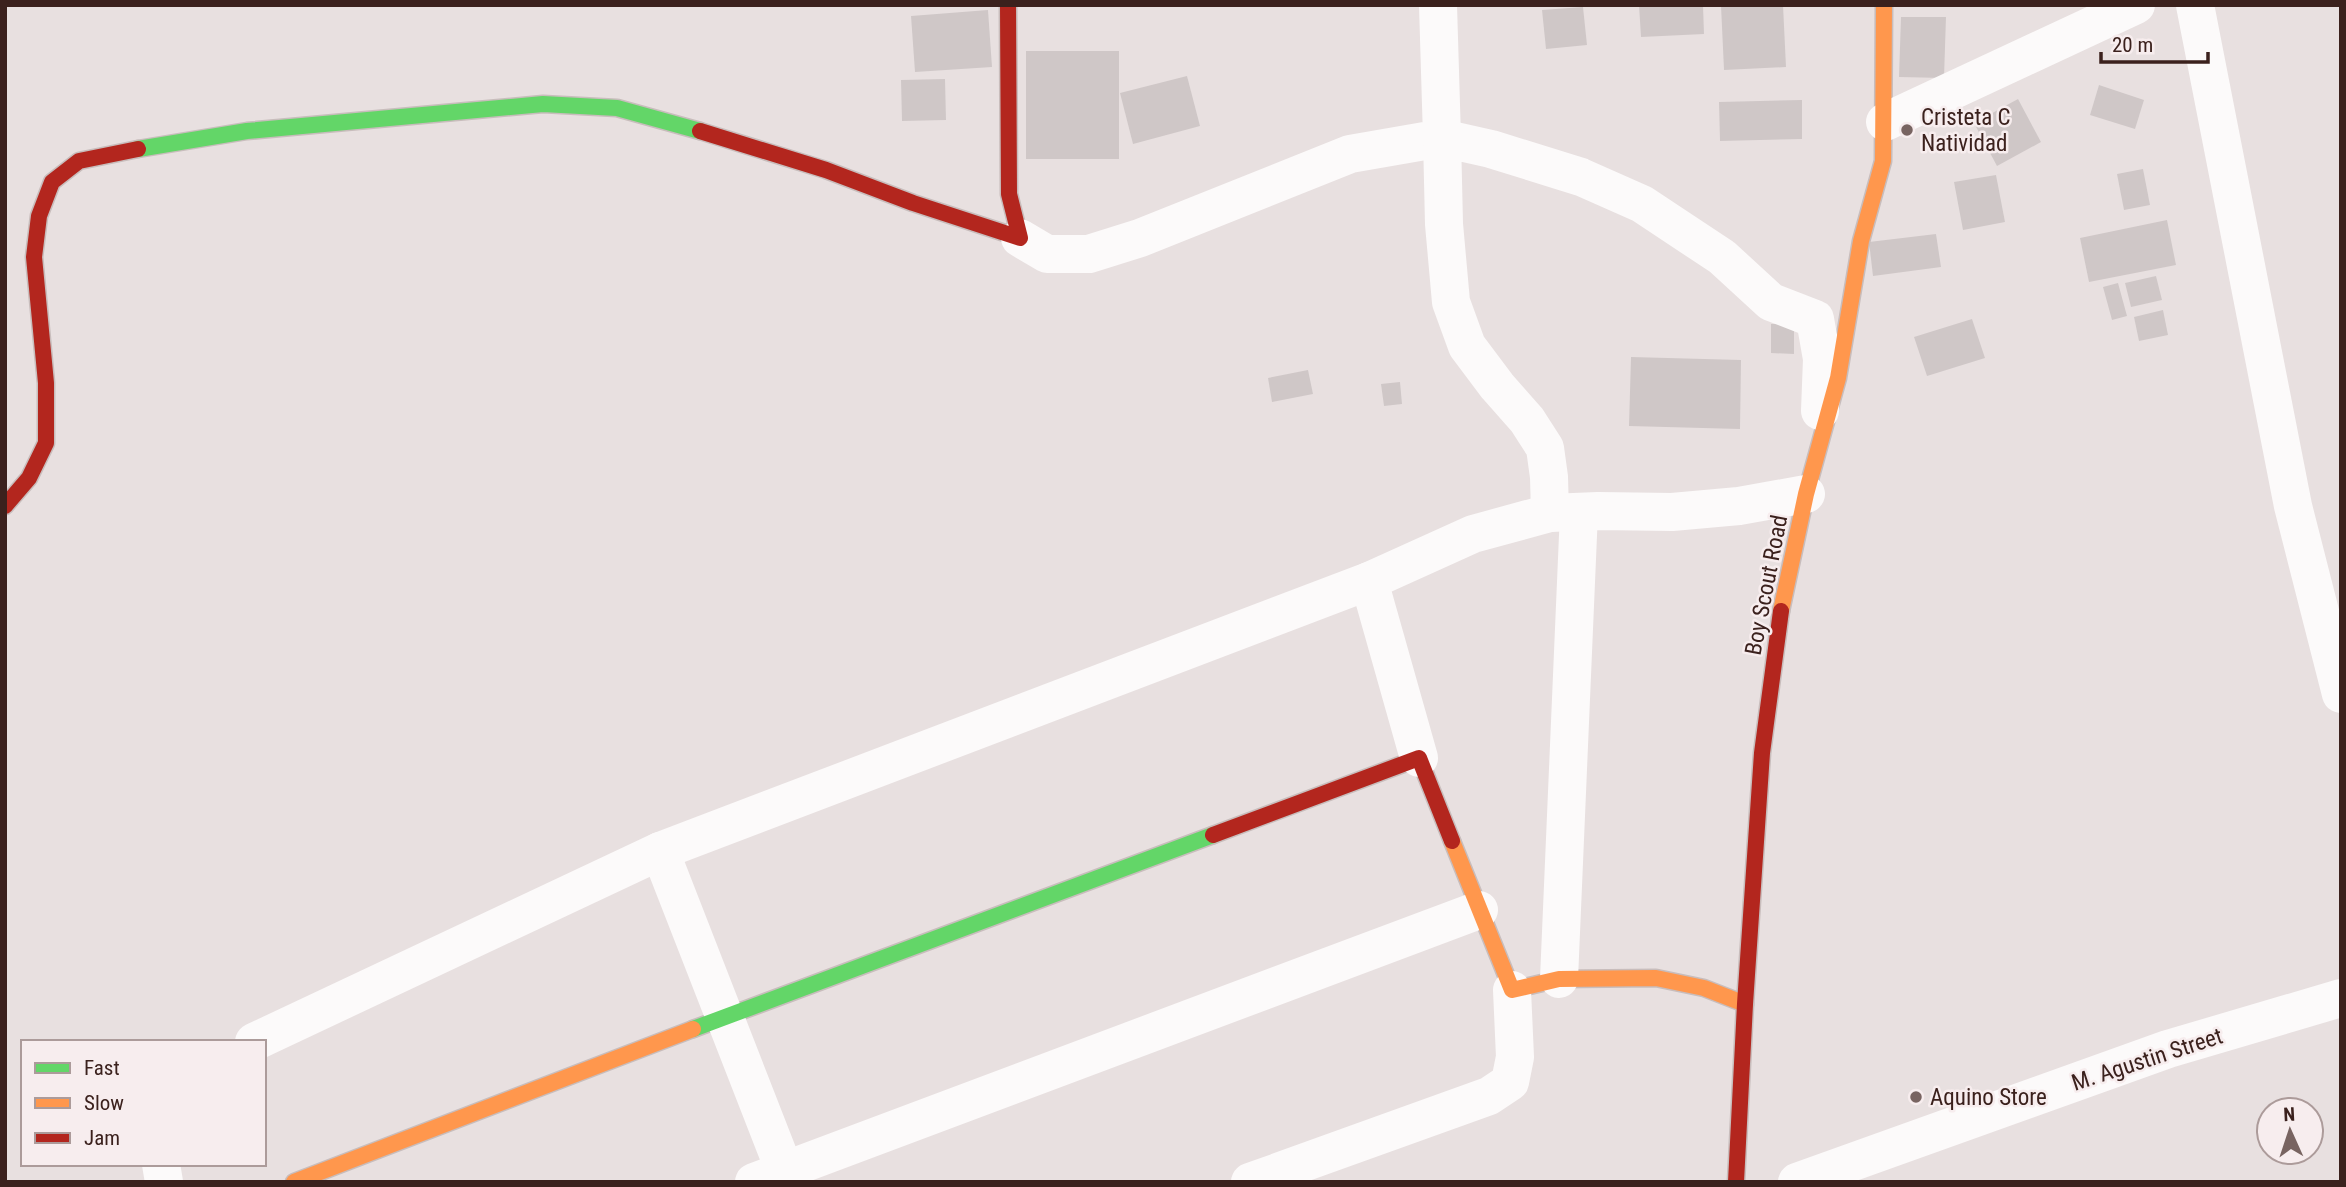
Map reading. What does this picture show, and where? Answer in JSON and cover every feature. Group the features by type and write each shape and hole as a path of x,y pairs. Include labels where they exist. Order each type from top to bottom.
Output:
{"street":[{"path":"1008,5 1009,194 1020,238"},
{"path":"1438,5 1444,224 1451,302 1467,346 1527,420 1545,448 1549,477 1564,512 1559,979"},
{"name":"Boy Scout Road","path":"1736,1182 1762,753 1781,611 1806,494 1839,378 1861,241 1883,161 1884,5"},
{"path":"1885,121 2136,5"},
{"path":"2195,5 2293,506 2341,694"},
{"path":"5,506 29,478 46,443 46,383 34,257 39,216 52,182 79,161 110,153 247,131 543,104 617,108 725,138 826,170 913,203 1020,238 1047,254 1088,254 1140,239 1350,154 1442,138 1491,149 1581,177 1643,204 1721,257 1771,302 1815,319 1822,359 1818,450"},
{"path":"258,1040 660,851 1369,581 1473,534 1564,512 1672,512 1739,506 1806,494"},
{"path":"1250,1182 1489,1096 1510,1082 1515,1057 1512,990 1419,758 1369,581"},
{"path":"294,1182 1419,758"},
{"path":"660,851 726,1017 776,1178 1479,910"},
{"path":"1512,990 1559,979 1656,978 1704,988 1745,1003"},
{"name":"M. Agustin Street","path":"1797,1182 2168,1049 2341,998"}],"building":[{"path":"1639,5 1703,5 1704,34 1641,37"},
{"path":"1783,5 1786,67 1724,70 1721,6"},
{"path":"1583,7 1587,45 1546,49 1542,10"},
{"path":"988,10 992,67 915,72 911,16"},
{"path":"1901,17 1946,17 1944,78 1899,77"},
{"path":"1026,51 1119,51 1119,159 1026,159"},
{"path":"1187,76 1200,126 1133,144 1120,93"},
{"path":"945,79 946,120 902,121 901,80"},
{"path":"2099,85 2144,100 2135,129 2090,115"},
{"path":"2018,99 2041,142 1997,166 1974,123"},
{"path":"1802,100 1802,139 1720,141 1719,102"},
{"path":"2143,169 2150,205 2124,210 2117,174"},
{"path":"1996,175 2005,222 1963,230 1954,182"},
{"path":"2167,220 2176,265 2089,282 2080,238"},
{"path":"1936,234 1941,267 1873,276 1869,242"},
{"path":"2156,276 2162,300 2131,307 2125,283"},
{"path":"2118,283 2127,316 2112,320 2103,287"},
{"path":"2163,310 2168,335 2139,341 2134,317"},
{"path":"1972,319 1985,358 1927,376 1914,337"},
{"path":"1771,324 1794,324 1794,354 1771,353"},
{"path":"1631,357 1741,360 1740,429 1629,426"},
{"path":"1308,370 1313,394 1272,402 1268,378"},
{"path":"1400,382 1402,404 1384,406 1381,384"}],"traffic: fast":[{"path":"138,149 247,131 543,104 617,108 700,131"},
{"path":"693,1029 1213,835"}],"traffic: slow":[{"path":"1781,611 1806,494 1838,378 1861,241 1883,161 1884,5"},
{"path":"1452,841 1512,990 1559,979 1656,978 1704,988 1745,1004"},
{"path":"294,1182 693,1029"}],"traffic: jam":[{"path":"700,131 826,170 913,203 1020,238 1009,194 1008,5"},
{"path":"5,506 29,478 46,443 46,383 34,257 39,216 52,182 79,161 138,149"},
{"path":"1736,1182 1762,753 1781,611"},
{"path":"1213,835 1419,758 1452,841"}],"place":[{"name":"Cristeta C Natividad","path":"1907,130"},
{"name":"Aquino Store","path":"1916,1097"}]}
